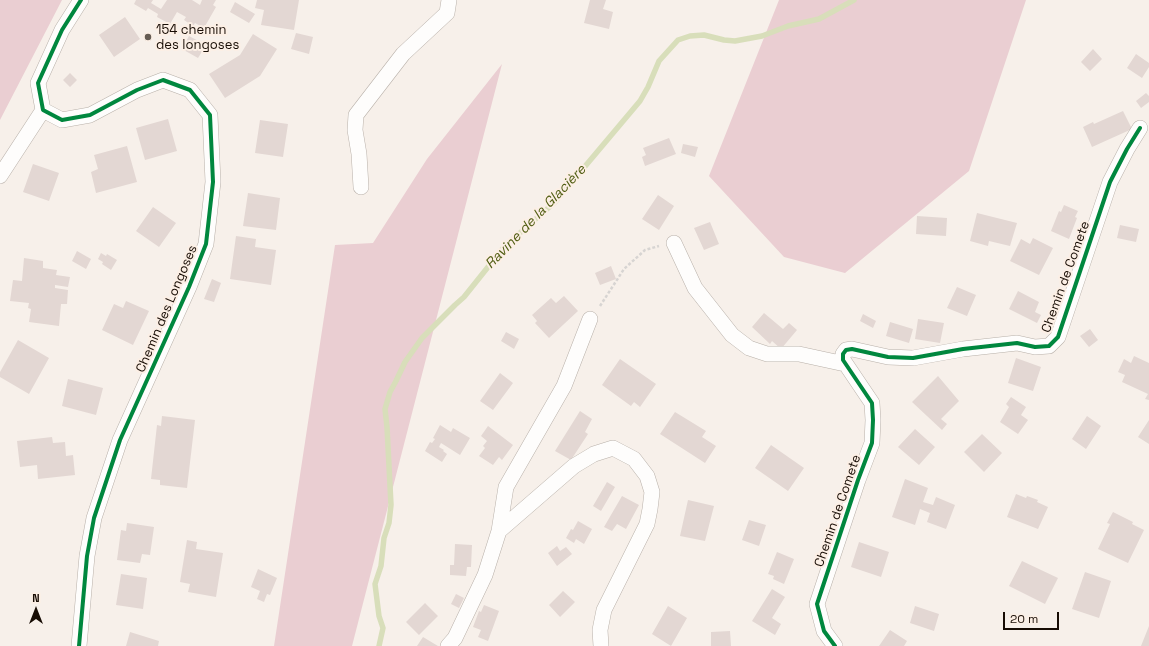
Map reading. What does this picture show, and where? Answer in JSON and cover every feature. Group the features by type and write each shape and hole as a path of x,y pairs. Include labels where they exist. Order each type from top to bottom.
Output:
{"street":[{"path":"0,176 42,110 38,83 62,30 81,0"},
{"path":"361,187 359,154 355,130 356,115 402,54 447,13 449,0"},
{"name":"Chemin des Longoses","path":"42,110 62,120 90,115 138,90 162,80 190,90 210,115 213,182 206,244 189,287 120,440 94,518 87,556 79,646"},
{"name":"Chemin de Comete","path":"836,646 824,631 817,604 872,442 874,420 872,404 843,360 846,350 852,349 888,357 913,358 963,349 1017,343 1034,347 1049,346 1058,336 1110,182 1140,128"},
{"path":"674,243 695,288 732,335 749,348 767,354 799,354 846,364"},
{"path":"448,646 455,638 485,575 499,530 506,488 564,386 590,320"},
{"path":"499,530 574,466 594,454 613,448 634,459 647,476 652,492 650,508 647,524 604,610 600,630 601,646"}],"path":[{"path":"590,320 624,269 640,254 645,250 674,243"}],"shaded area":[{"path":"0,0 62,0 0,120"},
{"path":"779,0 1026,0 969,171 845,273 784,257 709,176"},
{"path":"502,64 352,646 274,646 335,245 373,243 427,159"}],"building":[{"path":"136,0 153,0 151,3 161,9 167,0 192,0 200,5 202,0 216,0 213,5 216,7 204,28 195,23 193,26 184,20 186,17 177,12 170,24 157,17 158,14 148,8 146,11 134,4"},
{"path":"257,0 299,0 294,30 261,25 264,10 255,8"},
{"path":"590,0 606,0 603,9 613,12 609,29 584,23"},
{"path":"235,2 255,14 249,23 230,12"},
{"path":"125,17 140,39 114,57 99,35"},
{"path":"296,33 313,37 309,54 291,49"},
{"path":"253,34 277,49 260,76 225,98 209,74 240,55"},
{"path":"189,36 206,45 198,58 182,49"},
{"path":"1093,49 1102,59 1090,71 1081,62"},
{"path":"1136,54 1149,63 1149,67 1142,78 1127,68"},
{"path":"70,73 77,80 70,87 63,80"},
{"path":"1146,93 1149,96 1149,102 1141,108 1136,101"},
{"path":"1123,111 1132,129 1092,147 1083,127 1093,122 1094,124"},
{"path":"168,119 177,151 145,160 136,128"},
{"path":"260,120 288,124 283,157 255,153"},
{"path":"669,138 676,154 645,166 642,157 646,155 643,148"},
{"path":"683,144 698,147 695,157 681,153"},
{"path":"127,146 137,182 96,193 91,172 98,169 94,155"},
{"path":"33,164 59,173 49,201 23,192"},
{"path":"248,193 280,198 276,230 243,226"},
{"path":"658,195 674,206 659,230 642,219"},
{"path":"1064,205 1078,211 1069,239 1051,231 1059,211 1061,212"},
{"path":"153,207 176,223 159,247 136,231"},
{"path":"977,213 1017,223 1010,246 989,241 988,246 970,241"},
{"path":"917,216 947,218 946,236 916,234"},
{"path":"710,222 719,244 704,250 694,228"},
{"path":"1120,225 1139,229 1136,242 1117,238"},
{"path":"236,236 256,239 255,247 276,250 271,285 230,279"},
{"path":"1033,238 1053,248 1039,275 1010,261 1021,239 1030,244"},
{"path":"77,251 91,259 86,269 72,261"},
{"path":"101,253 106,256 107,254 117,260 111,270 102,264 103,262 98,259"},
{"path":"24,258 43,261 43,268 57,270 56,275 70,277 68,287 55,285 55,288 68,290 67,304 61,304 59,326 29,322 31,309 28,308 29,303 10,301 13,280 22,281"},
{"path":"611,266 616,279 600,285 595,273"},
{"path":"212,279 221,283 214,302 204,299"},
{"path":"957,287 976,295 967,316 947,308"},
{"path":"1018,291 1039,302 1035,312 1041,315 1037,323 1009,309"},
{"path":"564,296 578,311 549,338 535,323 537,321 532,315 551,298 556,303"},
{"path":"126,301 149,311 133,345 102,330 114,304 123,308"},
{"path":"764,313 783,329 789,323 797,330 781,349 772,341 770,344 752,327"},
{"path":"863,314 876,321 873,328 860,321"},
{"path":"918,319 944,323 940,343 915,339"},
{"path":"890,322 913,329 909,343 886,336"},
{"path":"1090,329 1098,340 1089,347 1080,336"},
{"path":"506,332 519,339 514,349 501,341"},
{"path":"18,340 49,358 29,394 0,377 0,372"},
{"path":"1134,356 1149,363 1149,400 1145,399 1148,394 1122,382 1125,375 1118,372 1124,359 1131,363"},
{"path":"1016,358 1041,367 1033,391 1008,383"},
{"path":"620,359 656,384 640,407 634,402 631,406 602,385"},
{"path":"500,373 513,383 493,410 480,401"},
{"path":"938,376 959,401 941,419 947,424 942,430 912,402"},
{"path":"68,379 103,388 96,415 62,406"},
{"path":"1011,397 1026,407 1021,415 1028,420 1018,434 1000,422 1009,407 1006,404"},
{"path":"580,411 592,419 585,432 588,434 571,460 555,451"},
{"path":"675,412 706,431 702,437 716,446 705,463 660,434"},
{"path":"162,416 195,420 187,488 160,485 160,480 151,479 157,425 161,426"},
{"path":"1087,416 1101,426 1086,449 1072,439"},
{"path":"1149,420 1149,444 1138,437"},
{"path":"440,425 451,432 453,428 470,438 460,455 441,443 439,447 447,454 442,462 425,451 430,442 432,443 435,439 433,438"},
{"path":"488,426 513,445 502,460 499,457 493,465 479,456 485,448 483,446 487,441 481,436"},
{"path":"915,429 935,447 919,465 898,447"},
{"path":"982,434 1002,453 984,472 964,452"},
{"path":"52,437 53,443 65,442 66,456 73,455 75,475 38,479 37,465 20,467 17,441"},
{"path":"771,445 804,468 788,491 755,468"},
{"path":"905,479 928,488 923,502 933,505 936,497 955,505 946,529 927,522 930,513 920,509 915,525 892,517"},
{"path":"607,482 615,487 601,511 593,506"},
{"path":"1016,494 1026,498 1027,496 1038,500 1037,502 1048,507 1038,529 1007,517"},
{"path":"622,496 639,505 626,529 617,524 612,531 604,527"},
{"path":"688,500 714,506 705,541 680,536"},
{"path":"1113,512 1133,522 1132,524 1144,530 1128,563 1098,549 1110,524 1107,523"},
{"path":"749,520 766,525 759,546 742,540"},
{"path":"578,521 592,529 584,544 576,539 574,543 566,538"},
{"path":"127,523 154,527 150,555 142,554 140,563 117,560 121,530 126,531"},
{"path":"187,540 197,542 196,549 223,553 216,597 188,592 190,584 180,582"},
{"path":"859,542 889,552 881,577 851,567"},
{"path":"455,544 472,545 471,567 467,567 466,576 450,575 450,565 454,565"},
{"path":"557,546 560,551 566,547 572,554 557,566 548,553"},
{"path":"777,552 794,559 784,584 773,579 774,576 768,574"},
{"path":"1022,561 1058,578 1045,604 1009,586"},
{"path":"258,569 277,578 270,595 267,594 264,602 257,599 260,591 251,587"},
{"path":"1085,572 1111,581 1099,618 1072,609"},
{"path":"121,574 147,578 143,609 116,605"},
{"path":"772,589 785,597 772,618 781,624 775,635 752,621"},
{"path":"563,591 575,602 560,617 549,605"},
{"path":"456,594 464,598 459,608 451,604"},
{"path":"425,603 438,616 419,635 406,622"},
{"path":"484,605 499,611 488,641 478,637 481,630 473,627 479,611 481,612"},
{"path":"668,606 687,618 671,646 652,634"},
{"path":"915,606 939,614 934,631 910,623"},
{"path":"1149,626 1149,646 1141,646"},
{"path":"890,630 907,641 904,646 879,646"},
{"path":"730,631 731,646 711,646 711,632"},
{"path":"130,632 159,641 158,646 126,646"},
{"path":"423,637 438,646 417,646"}],"waterway":[{"name":"Ravine de la Glacière","path":"379,646 383,628 379,616 375,584 381,566 384,538 389,523 391,505 385,409 390,392 405,362 422,338 464,297 504,247 555,202 640,101 648,87 659,61 678,40 690,36 704,35 735,41 762,36 788,26 819,19 854,0"}],"cycle path":[{"path":"79,646 87,556 94,518 120,440 189,287 206,244 213,182 210,115 190,90 163,80 137,90 90,115 62,120 43,110 38,83 62,30 81,0"},
{"path":"835,646 824,631 817,604 858,480 872,443 873,420 872,403 843,360 843,354 846,350 852,349 888,357 913,358 963,349 1017,343 1035,347 1049,346 1058,337 1110,182 1140,128"}],"place":[{"name":"154 chemin des longoses","path":"148,37"}]}
